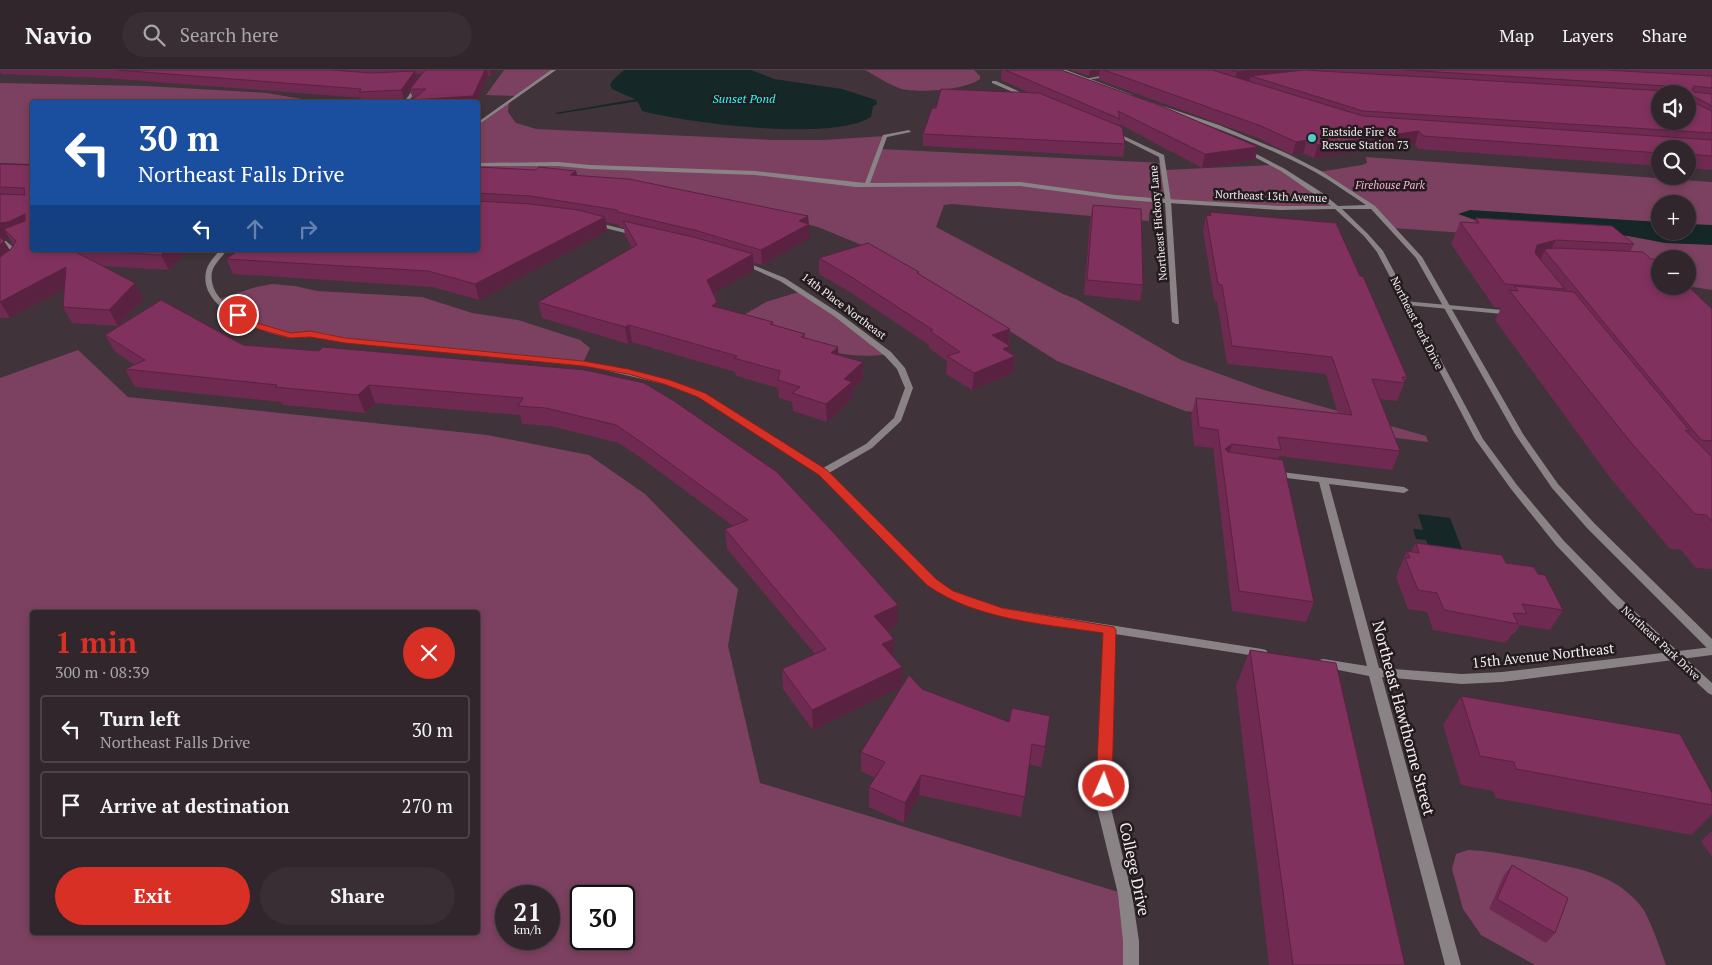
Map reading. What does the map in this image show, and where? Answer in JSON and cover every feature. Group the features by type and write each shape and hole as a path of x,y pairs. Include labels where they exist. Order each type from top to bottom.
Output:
{"street":[{"path":"408,100 429,70"},
{"path":"480,121 554,70"},
{"path":"1062,70 1217,126 1284,154 1319,172 1373,207 1419,257 1519,434 1555,486 1591,526 1712,646"},
{"path":"1087,79 1116,74"},
{"path":"414,78 424,78"},
{"path":"994,82 1034,99"},
{"path":"867,185 885,136 909,131"},
{"name":"Northeast Hickory Lane","path":"1111,132 1162,156 1168,201 1176,322"},
{"name":"Northeast Park Drive","path":"1239,148 1294,176 1338,208 1368,236 1380,252 1479,438 1514,487 1560,543 1615,600 1673,656 1712,690"},
{"name":"Northeast 13th Avenue","path":"480,164 558,164 590,167 755,173 867,185 1020,184 1115,197 1253,207 1373,207"},
{"path":"590,223 644,236"},
{"path":"5,242 20,256 16,262"},
{"path":"222,252 212,263 208,274 208,284 216,300 254,325 290,335 310,334 345,340 583,364 638,374 667,382 701,395 823,472 931,582 949,594 1001,612 1278,656"},
{"name":"14th Place Northeast","path":"733,260 760,268 792,283 888,354 901,368 909,388 898,419 870,446 823,472"},
{"path":"1407,303 1524,314"},
{"path":"1262,472 1404,490"},
{"name":"Northeast Hawthorne Street","path":"1323,480 1452,965"},
{"name":"College Drive","path":"1109,630 1103,804 1125,894 1131,941 1131,965"},
{"name":"15th Avenue Northeast","path":"1308,661 1374,672 1434,678 1502,677 1712,651"}],"green space":[{"path":"504,70 554,70 517,96 486,95"},
{"path":"865,70 974,70 980,76 980,79 964,86 916,91 899,88"},
{"path":"0,83 145,86 267,93 307,100 30,100 30,164 0,163"},
{"path":"509,101 508,112 516,123 536,129 774,140 823,140 885,136 880,149 1163,163 1165,170 1273,165 1338,208 1280,208 1157,200 1157,208 1149,213 1149,221 952,204 944,205 936,227 1076,299 1181,360 1264,390 1426,436 1428,442 1185,411 1057,361 970,306 869,248 818,227 740,207 480,174 480,121"},
{"name":"Firehouse Park","path":"1366,157 1651,178 1651,185 1696,185 1696,181 1712,182 1712,290 1696,287 1696,250 1651,250 1651,272 1611,243 1393,228 1373,207 1319,172 1367,163"},
{"path":"272,284 295,286 317,291 422,297 472,313 518,320 580,340 590,348 583,363 345,340 310,334 291,335 254,325 216,300 256,287"},
{"path":"802,291 888,354 869,356 849,355 830,351 791,340 735,320 766,302"},
{"path":"78,350 128,397 487,435 589,455 645,494 738,589 728,646 760,783 1125,894 1131,965 0,965 0,378"},
{"path":"1468,850 1537,860 1579,869 1606,879 1630,894 1644,910 1666,965 1535,965 1481,935 1463,909 1452,869 1456,854"}],"water":[{"name":"Sunset Pond","path":"624,70 751,70 774,79 842,89 876,100 877,104 873,106 871,117 852,124 825,128 759,128 692,121 642,111 637,100 612,89 610,85 613,80"},
{"path":"1470,210 1651,221 1651,240 1696,240 1696,224 1712,225 1712,245 1665,243 1628,236 1481,222 1458,214"},
{"path":"1418,514 1450,518 1467,562 1432,557 1426,540 1416,539 1413,529 1423,530"}],"building":[{"path":"117,70 332,70 371,73 415,71 401,90 359,92 361,89"},
{"path":"425,70 485,70 473,96 412,100 426,89 410,89"},
{"path":"1005,70 1061,70 1159,105 1258,147 1205,154 1118,111 1120,119"},
{"path":"1104,70 1212,70 1363,116 1712,140 1712,156 1696,155 1696,140 1651,140 1651,152 1423,136 1419,131 1318,145 1307,140 1296,142 1261,126"},
{"path":"1231,70 1253,70 1237,72"},
{"path":"1304,70 1651,90 1651,129 1363,111 1251,76"},
{"path":"1405,70 1605,70 1712,76 1712,88 1696,85 1651,85"},
{"path":"941,89 1039,93 1122,127 1125,144 923,134 932,108 936,108"},
{"path":"1696,92 1712,94 1712,106 1696,98"},
{"path":"1696,103 1712,111 1712,133 1664,130 1696,130"},
{"path":"0,164 30,165 30,252 76,252 135,283 109,310 63,307 66,267 0,302 0,257 11,249 16,241 4,229 25,221 25,214 8,222 0,223 0,194 25,195 24,188 0,187"},
{"path":"480,167 536,170 539,167 576,171 570,175 629,179 808,216 799,221 809,224 761,250 698,231 618,212 617,210 530,196 480,193"},
{"path":"480,201 530,204 578,210 605,217 475,284 428,271 226,259 236,252 480,252"},
{"path":"1093,205 1141,209 1143,285 1087,280"},
{"path":"1210,212 1336,223 1360,276 1363,276 1407,377 1402,377 1405,383 1372,379 1400,451 1278,437 1281,450 1232,444 1225,449 1228,452 1283,460 1314,602 1239,591 1218,430 1199,427 1196,398 1352,415 1332,357 1232,346 1222,285 1218,284 1206,215 1211,216"},
{"path":"1476,218 1612,226 1634,244 1556,240 1537,245 1535,253 1565,289 1505,284 1460,222 1479,223"},
{"path":"623,221 693,237 753,254 707,280 717,302 712,306 773,322 770,324 805,334 801,337 838,347 831,353 863,362 844,379 852,382 826,404 792,393 800,387 778,380 780,371 734,358 737,356 629,325 625,327 538,302 637,245"},
{"path":"0,237 4,241 0,245"},
{"path":"868,243 919,272 917,273 1010,329 992,335 1010,346 1003,349 1015,356 974,373 947,356 960,352 930,331 933,330 819,258"},
{"path":"1545,249 1643,252 1651,259 1651,295 1696,294 1712,309 1712,441 1701,440"},
{"path":"112,252 164,252 161,255"},
{"path":"1514,286 1574,292 1690,431 1685,430 1712,457 1712,521 1706,515 1695,514 1633,445 1509,290 1518,291"},
{"path":"161,300 243,345 319,351 323,347 585,370 644,383 674,401 777,472 832,531 898,605 874,616 894,639 882,644 902,667 812,710 782,669 826,649 725,529 748,520 616,425 546,408 518,406 523,398 369,385 358,395 125,369 145,360 105,335"},
{"path":"1416,543 1502,555 1506,563 1534,567 1538,574 1545,575 1563,610 1522,604 1527,614 1513,613 1518,624 1444,610 1437,593 1418,590 1405,558 1410,558 1407,551 1419,553"},
{"path":"1250,650 1336,663 1405,965 1293,965"},
{"path":"909,675 922,689 1009,722 1012,708 1050,716 1045,747 1032,744 1025,797 921,775 905,803 869,787 885,762 861,752"},
{"path":"1461,696 1680,734 1712,793 1712,805 1516,769 1514,762 1480,756"},
{"path":"1512,865 1568,898 1555,933 1497,899"}],"waterway":[{"path":"557,113 637,100"}],"place":[{"name":"Eastside Fire & Rescue Station 73","path":"1312,138"}],"route":[{"path":"238,315 254,325 290,335 310,334 345,340 583,364 628,372 667,382 701,395 823,472 931,582 949,594 1001,612 1109,630 1104,786"}]}
